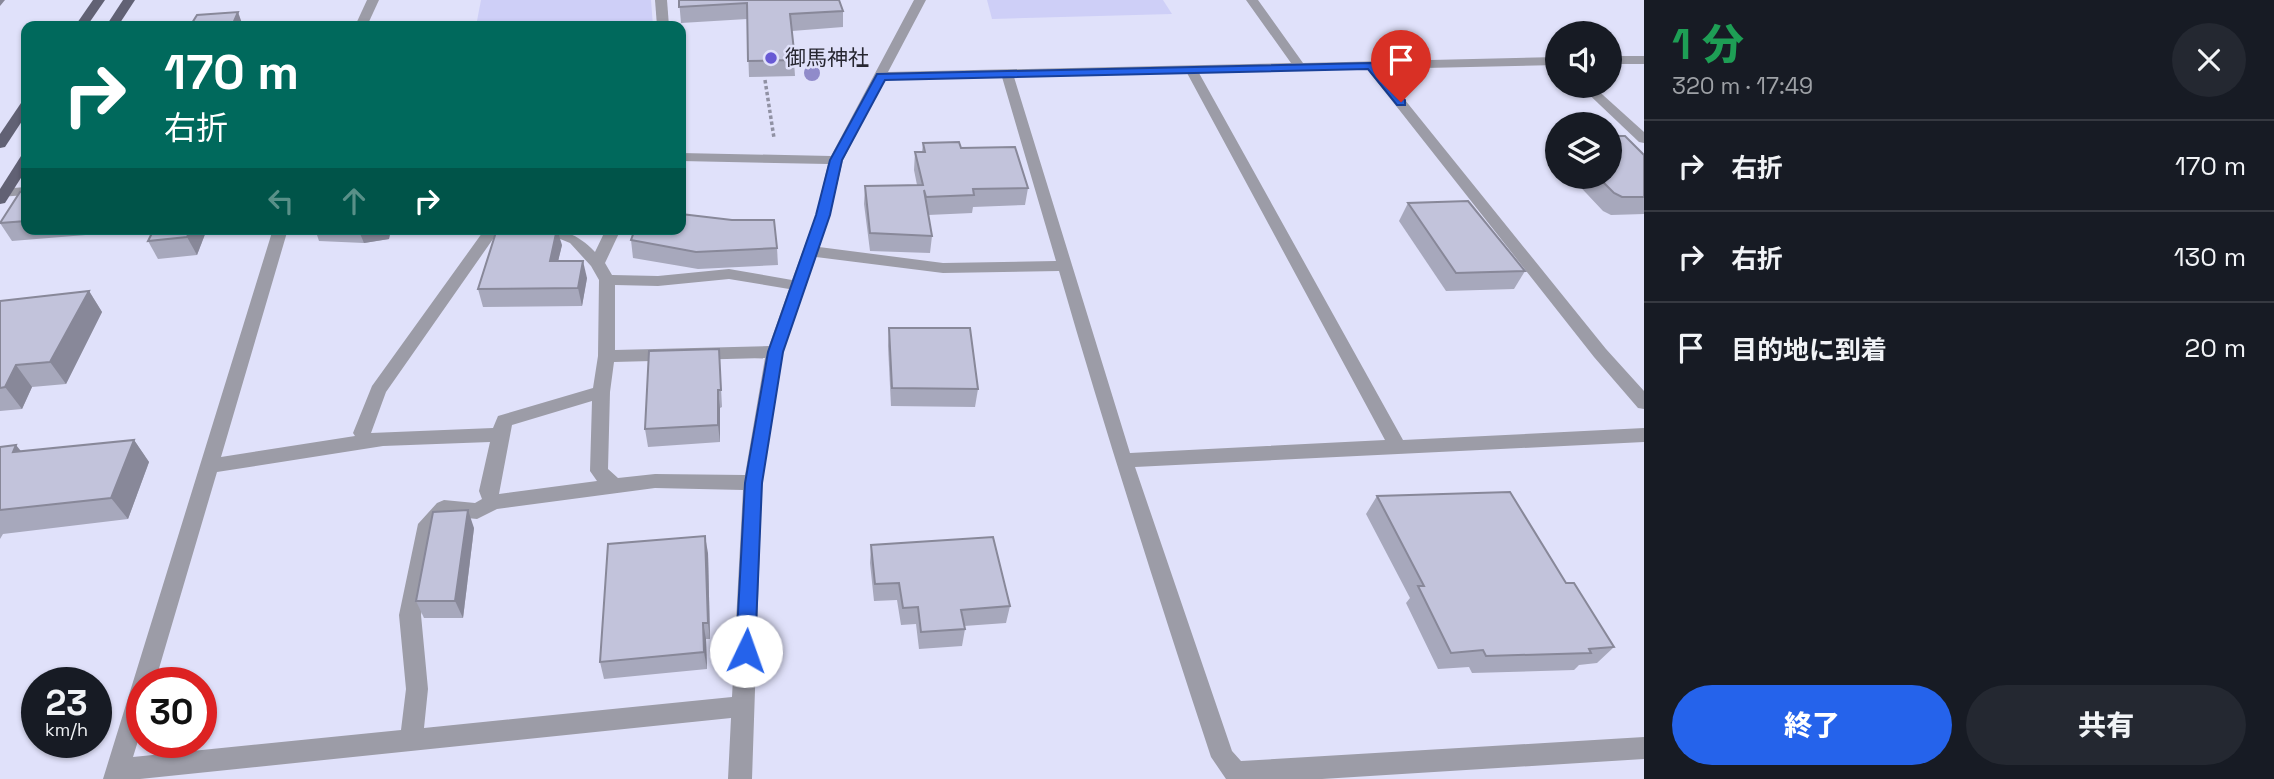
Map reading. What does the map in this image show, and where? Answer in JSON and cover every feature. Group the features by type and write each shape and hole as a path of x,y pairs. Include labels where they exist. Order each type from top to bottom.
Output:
{"main road":[{"path":"84,21 99,0"},
{"path":"115,21 129,0"},
{"path":"0,144 21,113"},
{"path":"2,195 21,166"}],"street":[{"path":"363,21 373,0"},
{"path":"660,0 662,21"},
{"path":"740,779 754,483 775,352 823,215 836,160 920,0"},
{"path":"1252,0 1299,66"},
{"path":"1622,60 1644,60"},
{"path":"881,76 1545,61"},
{"path":"1371,66 1600,353 1644,403"},
{"path":"1191,69 1398,447"},
{"path":"1007,73 1124,460 1223,757 1238,776 1644,748"},
{"path":"1599,98 1644,139"},
{"path":"686,157 836,160"},
{"path":"2,195 21,192"},
{"path":"149,667 279,235"},
{"path":"366,441 362,433 378,390 489,235"},
{"path":"560,235 575,240 597,262 607,280 607,356 601,392 599,471 614,486"},
{"path":"597,262 611,235"},
{"path":"810,251 943,268 1066,266"},
{"path":"607,280 658,281 729,274 799,286"},
{"path":"607,356 775,352"},
{"path":"494,502 489,491 504,421 601,392"},
{"path":"209,466 366,441 501,435"},
{"path":"1124,460 1644,435"},
{"path":"411,740 417,689 410,615 428,524 444,508 477,511 494,502 655,481 754,483"},
{"path":"126,742 116,774 743,706"}],"path":[{"path":"765,80 776,157"}],"shaded area":[{"path":"481,0 651,0 653,21 477,21"},
{"path":"987,0 1163,0 1172,14 992,19"}],"building":[{"path":"679,0 839,0 843,11 790,14 795,60 748,61 747,3 679,7"},
{"path":"238,12 234,21 193,21 197,15"},
{"path":"1622,136 1625,136 1644,155 1644,197 1622,197 1610,189 1622,189"},
{"path":"959,142 961,148 1015,147 1028,188 973,189 974,195 926,197 924,190 932,236 870,233 865,186 923,185 915,152 925,152 923,143"},
{"path":"20,192 21,221 0,223"},
{"path":"1468,201 1525,271 1456,273 1408,203"},
{"path":"686,215 732,220 774,220 777,248 696,252 631,240 633,235 686,235"},
{"path":"151,235 188,235 187,237 148,241"},
{"path":"495,235 556,235 550,261 583,261 578,288 478,289"},
{"path":"89,291 50,362 16,365 5,387 0,388 0,301"},
{"path":"889,328 970,328 978,389 892,388"},
{"path":"719,349 721,390 718,390 718,425 645,429 649,351"},
{"path":"134,440 111,498 0,510 0,447 16,445 13,452"},
{"path":"1510,492 1566,583 1574,583 1614,647 1589,649 1591,653 1486,656 1483,650 1451,653 1418,586 1424,586 1377,496"},
{"path":"468,510 455,601 416,601 433,512"},
{"path":"705,536 708,623 703,623 704,652 600,662 608,544"},
{"path":"993,537 1010,606 961,610 965,629 921,632 918,607 903,608 899,583 875,584 871,545"}],"place":[{"name":"御馬神社","path":"771,58"}],"route":[{"path":"746,651 754,483 775,352 823,215 836,160 881,76 1371,66 1401,102"}]}
